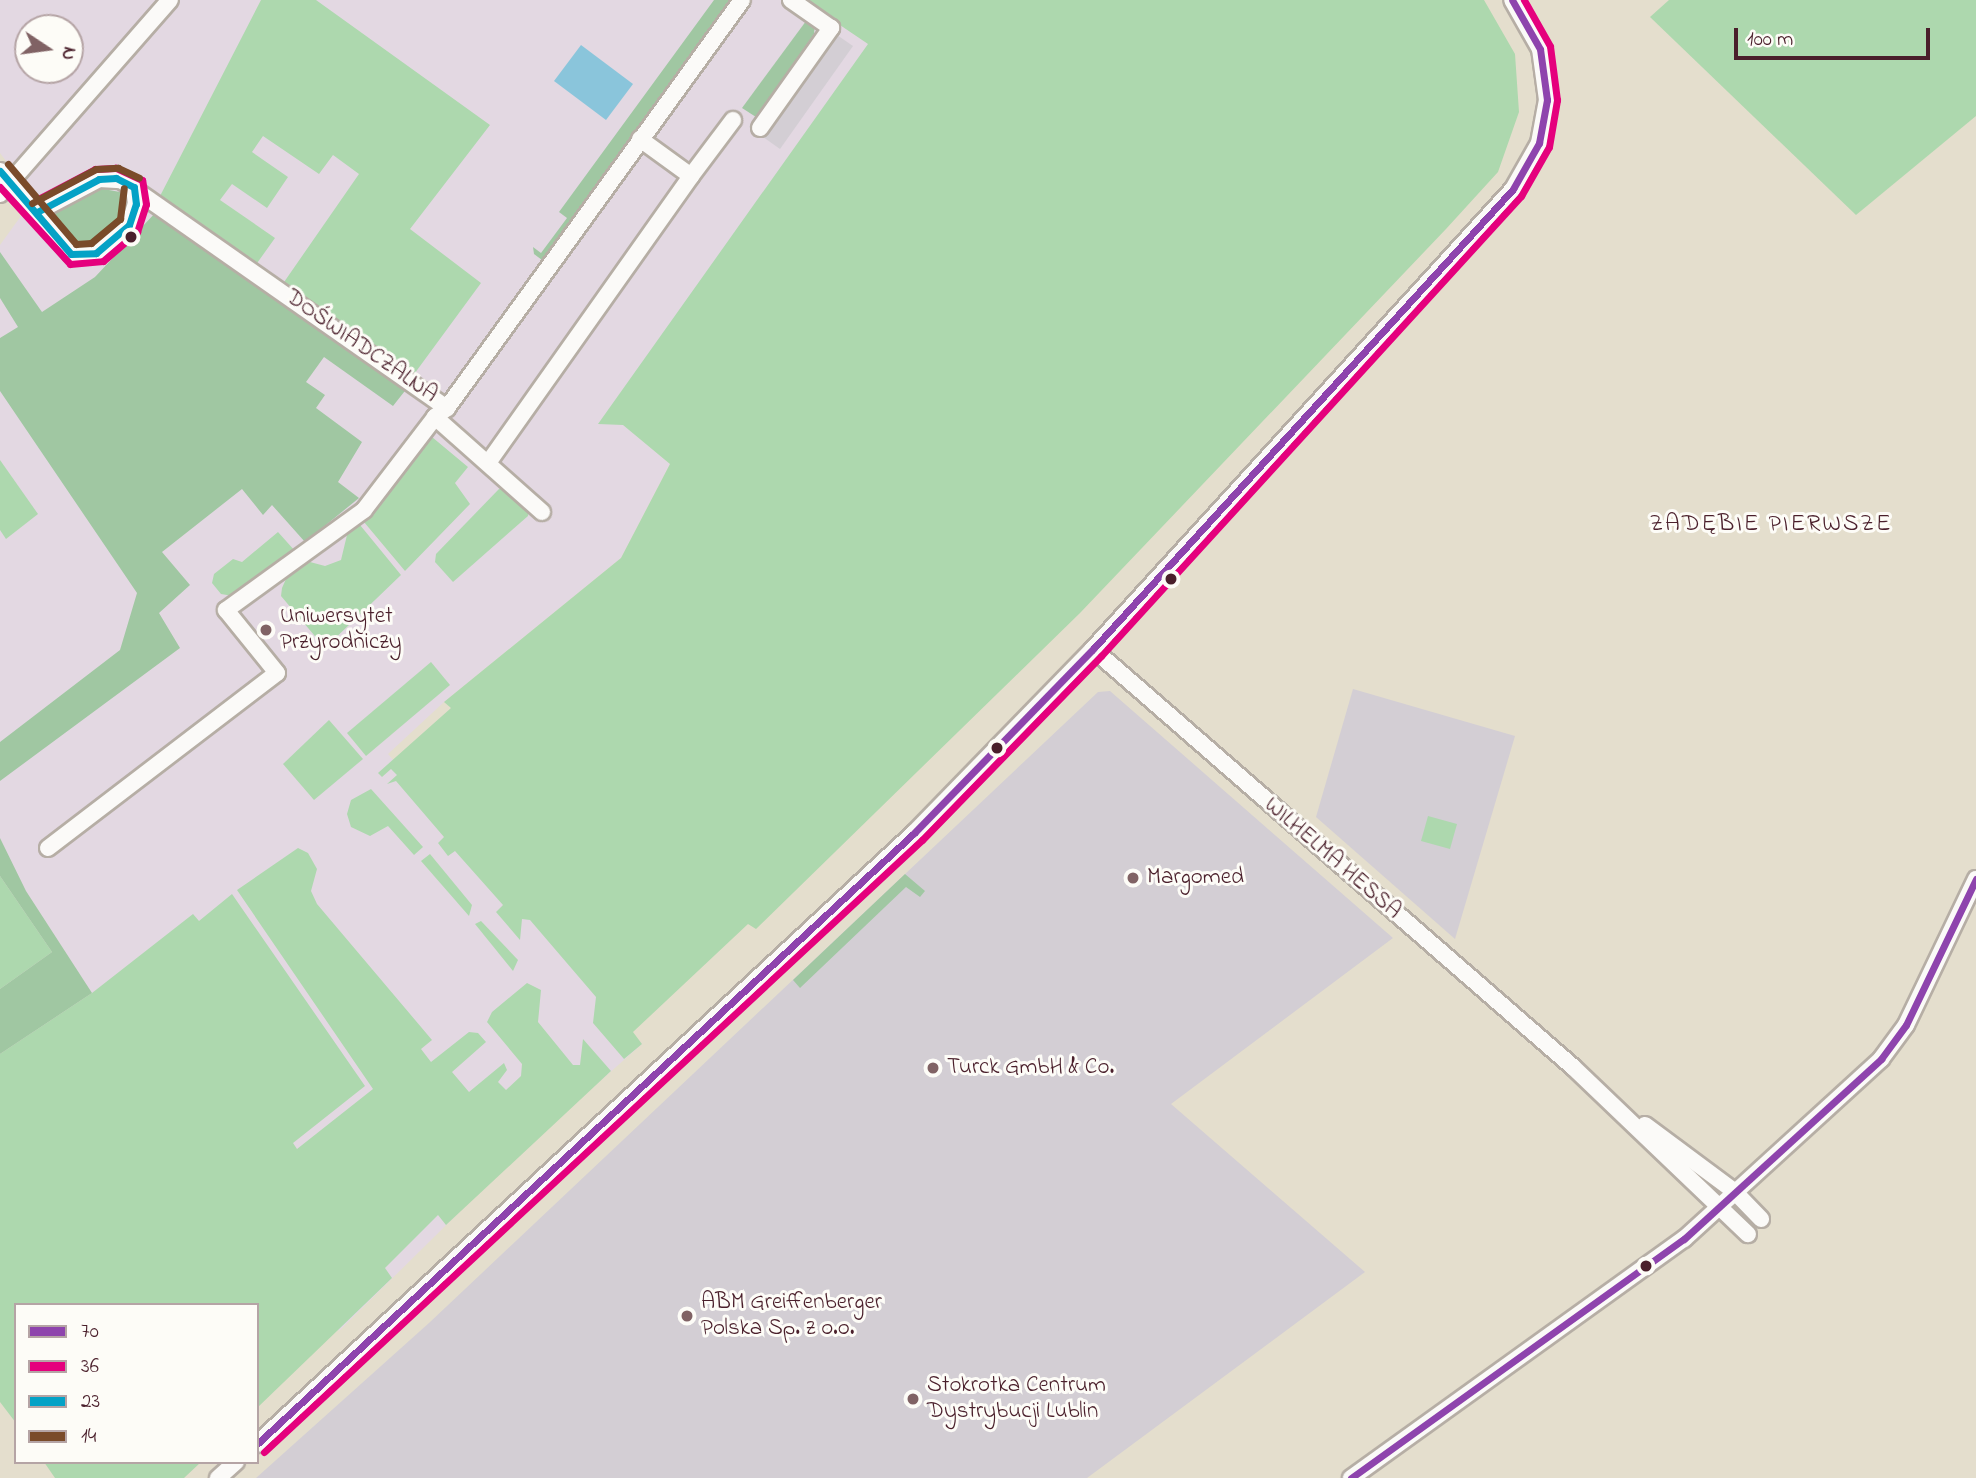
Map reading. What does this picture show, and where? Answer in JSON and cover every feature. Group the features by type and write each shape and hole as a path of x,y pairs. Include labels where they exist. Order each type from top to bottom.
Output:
{"street":[{"path":"134,187 136,204 121,234 96,253 71,254 37,212 3,182 170,0"},
{"name":"DOŚWIADCZALNA","path":"37,212 99,179 116,178 134,187 441,413 742,0"},
{"path":"760,128 831,28 791,0"},
{"path":"259,1442 914,833 1093,649 1522,176 1542,133 1547,87 1536,38 1512,0"},
{"path":"488,463 733,120"},
{"path":"640,139 691,176"},
{"path":"48,848 276,673 226,610 364,510 441,413 488,463 542,512"},
{"name":"WILHELMA HESSA","path":"1093,649 1573,1067 1748,1234"},
{"path":"1351,1478 1640,1273 1720,1205 1881,1059 1906,1025 1976,879"},
{"name":"WILHELMA HESSA","path":"1573,1067 1734,1191 1761,1219"},
{"path":"218,1478 234,1464"}],"shaded area":[{"name":"Uniwersytet Przyrodniczy","path":"0,0 803,0 869,44 599,424 623,424 670,464 621,558 444,702 388,754 642,1044 520,1152 339,1331 92,993 0,1054 0,989 52,952 0,876 0,245 34,198 0,153"},
{"path":"821,24 853,46 780,149 749,127"},
{"path":"1353,689 1515,736 1455,939 1316,817"},
{"path":"1110,691 1393,938 1171,1104 1365,1272 1087,1478 256,1478 429,1323 1098,692"}],"green space":[{"path":"261,0 316,0 490,125 410,229 481,283 412,377 282,285 359,174 333,155 319,174 263,136 252,152 288,177 267,208 232,184 220,200 275,238 255,266 159,198"},
{"path":"714,0 736,0 546,263 534,254 533,247 541,253 567,218 559,212"},
{"path":"803,0 1484,0 1515,54 1519,112 1498,172 1446,229 1080,613 756,929 748,924 633,1032 642,1044 624,1059 593,1023 596,997 530,920 522,919 520,940 496,912 503,905 455,851 448,856 438,843 444,837 396,781 387,784 397,775 391,769 382,777 378,773 451,708 444,702 621,558 670,464 623,425 598,424 868,44"},
{"path":"1669,0 1976,0 1976,116 1856,215 1650,17"},
{"path":"809,17 815,24 814,34 756,117 742,108"},
{"path":"98,188 120,192 125,201 123,217 96,243 69,242 50,212"},
{"path":"157,211 408,387 393,406 324,357 306,382 325,395 316,408 362,442 338,482 359,498 305,542 272,505 263,515 242,489 162,552 190,585 159,613 180,648 0,781 0,742 120,650 137,593 0,391 0,338 18,327 0,298 0,252 42,312 95,277"},
{"path":"432,437 468,467 455,483 470,504 405,571 364,522"},
{"path":"0,460 38,514 6,539 0,530"},
{"path":"509,488 529,509 528,516 453,582 435,562 436,554 499,489"},
{"path":"360,525 401,575 325,648 281,596 282,588 286,579 310,562 325,566 341,560 347,535"},
{"path":"278,532 295,551 233,596 221,594 212,583 214,574 233,559 242,562"},
{"path":"431,662 450,685 366,756 347,733"},
{"path":"329,720 363,759 314,800 283,764"},
{"path":"371,789 423,847 414,855 388,826 370,836 351,827 347,814 351,800"},
{"path":"1428,816 1457,824 1450,849 1421,841"},
{"path":"0,838 26,891 92,993 0,1054 0,989 52,952 0,876"},
{"path":"298,848 308,853 317,869 311,891 317,904 432,1040 421,1049 431,1062 469,1032 478,1033 486,1042 452,1072 469,1092 504,1063 507,1070 498,1082 506,1090 521,1076 522,1064 487,1022 492,1012 527,983 541,990 538,1022 573,1065 580,1065 583,1039 611,1071 446,1225 438,1215 385,1268 392,1278 259,1406 259,1303 14,1303 14,1420 0,1402 0,1054 92,993 193,914 199,921 232,894 365,1086 293,1143 297,1149 373,1089 237,890"},
{"path":"430,854 472,905 469,916 421,861"},
{"path":"905,874 925,891 920,897 906,887 800,988 793,980"},
{"path":"0,876 52,952 0,989"},
{"path":"481,921 518,960 513,971 475,924"},
{"path":"45,1464 199,1464 184,1478 55,1478"}],"water":[{"path":"581,45 633,84 606,120 554,81"}],"transit line":[{"name":"70","path":"259,1442 914,833 1093,649 1513,189 1539,143 1547,100 1540,49 1512,0"},
{"name":"36","path":"264,1452 922,840 1101,656 1521,196 1549,147 1557,100 1550,46 1524,0"},
{"name":"14","path":"8,164 76,244 91,243 120,219 124,188"},
{"name":"36","path":"0,187 70,264 103,261 137,232 146,204 142,180 116,168 95,169 38,199"},
{"name":"14","path":"32,203 96,169 118,168 139,178"},
{"name":"23","path":"0,171 71,254 96,253 129,225 136,204 134,187"},
{"name":"23","path":"37,212 99,179 116,178 134,187"},
{"name":"70","path":"1351,1478 1684,1239 1881,1059 1906,1025 1976,879"}],"place":[{"name":"Uniwersytet Przyrodniczy","path":"266,630"},
{"name":"Margomed","path":"1133,878"},
{"name":"Turck GmbH & Co.","path":"933,1068"},
{"name":"ABM Greiffenberger Polska Sp. z o.o.","path":"687,1316"},
{"name":"Stokrotka Centrum Dystrybucji Lublin","path":"913,1399"}],"district":[{"name":"ZADĘBIE PIERWSZE","path":"1771,525"}]}
